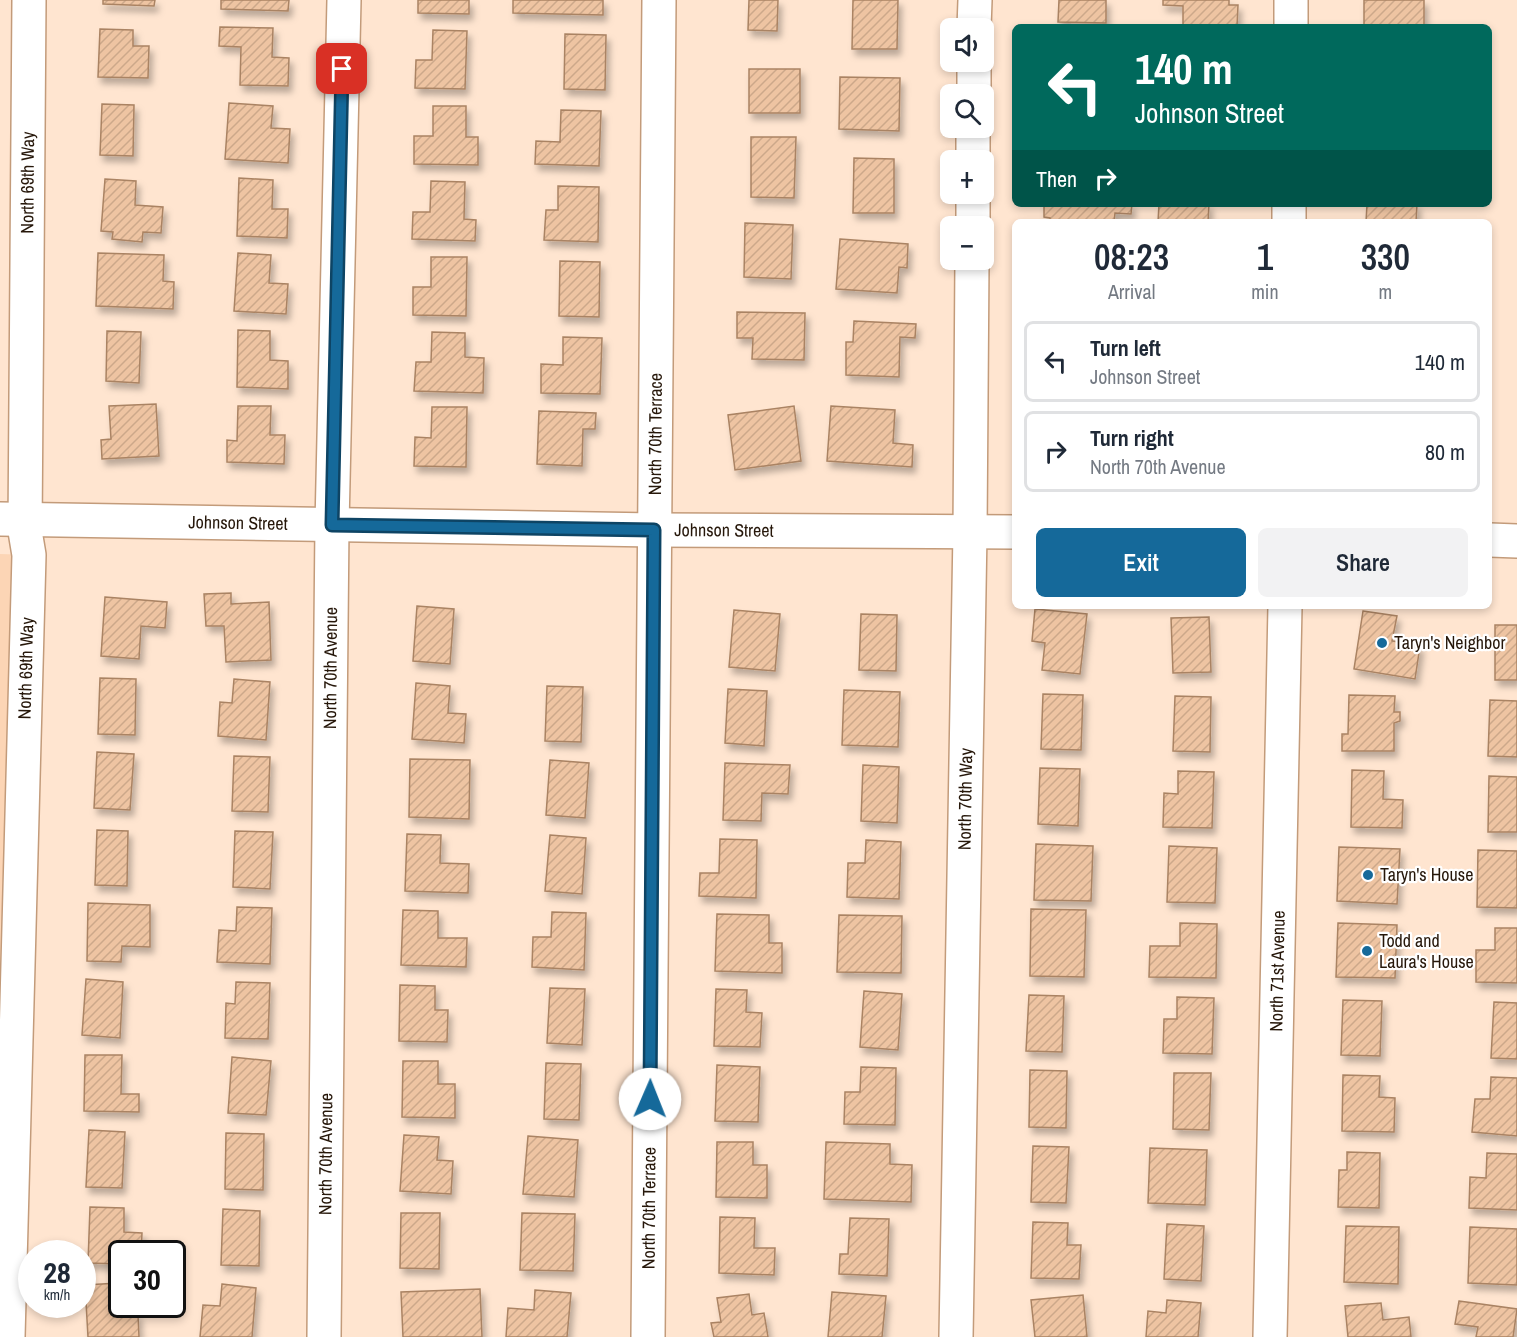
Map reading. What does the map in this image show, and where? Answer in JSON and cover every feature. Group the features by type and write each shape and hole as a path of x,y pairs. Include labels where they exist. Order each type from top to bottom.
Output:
{"street":[{"name":"North 69th Way","path":"8,1337 29,555 25,531 13,519 29,0"},
{"name":"North 70th Avenue","path":"324,1337 332,525 344,0"},
{"name":"North 70th Terrace","path":"648,1337 659,0"},
{"path":"974,18 975,0"},
{"path":"1291,0 1291,24"},
{"name":"North 70th Way","path":"956,1337 970,532 972,270"},
{"name":"Johnson Street","path":"13,519 654,530 1012,532"},
{"path":"1492,540 1517,541"},
{"name":"North 71st Avenue","path":"1270,1337 1285,609"}],"shaded area":[{"path":"0,554 29,555 0,1337"}],"building":[{"path":"103,0 155,0 154,6 103,4"},
{"path":"221,0 289,0 288,11 221,9"},
{"path":"418,0 469,0 469,14 418,13"},
{"path":"513,0 603,0 603,15 513,13"},
{"path":"749,0 778,0 777,31 748,30"},
{"path":"853,0 898,0 897,49 852,49"},
{"path":"1059,0 1106,0 1106,23 1058,22"},
{"path":"1163,0 1229,0 1229,5 1238,5 1237,24 1183,24 1183,6 1163,5"},
{"path":"1364,0 1424,0 1424,24 1364,24"},
{"path":"220,27 273,28 272,57 289,58 288,86 240,85 241,47 219,46"},
{"path":"100,29 133,30 133,46 149,46 148,78 98,77"},
{"path":"433,30 467,31 465,89 415,88 416,60 432,60"},
{"path":"565,34 606,35 605,90 564,89"},
{"path":"749,69 800,69 800,113 749,113"},
{"path":"840,77 900,78 899,131 839,129"},
{"path":"229,103 273,106 271,128 290,129 288,163 225,159"},
{"path":"102,104 134,105 133,156 100,155"},
{"path":"433,106 466,106 466,137 478,137 478,165 414,164 414,136 433,136"},
{"path":"561,110 601,111 599,166 535,164 536,141 560,142"},
{"path":"751,137 796,137 794,198 751,197"},
{"path":"854,158 894,159 894,213 853,213"},
{"path":"239,178 273,180 272,209 288,209 287,238 237,236"},
{"path":"105,179 136,181 135,205 163,207 161,233 143,232 142,242 112,239 113,232 101,231"},
{"path":"431,181 465,182 464,219 476,220 475,241 412,239 413,212 430,212"},
{"path":"558,186 599,187 598,242 544,240 546,210 558,210"},
{"path":"1044,207 1132,207 1131,214 1115,213 1114,219 1050,219 1044,217"},
{"path":"1159,207 1209,207 1208,219 1158,219"},
{"path":"1367,207 1417,207 1416,219 1366,219"},
{"path":"745,223 793,225 791,279 744,277"},
{"path":"840,239 908,244 907,268 899,267 897,293 836,289"},
{"path":"98,253 164,255 163,281 174,282 173,309 96,306"},
{"path":"238,253 271,255 269,283 288,284 286,314 234,311"},
{"path":"431,257 467,257 466,316 413,315 413,287 431,287"},
{"path":"560,261 600,262 599,317 559,316"},
{"path":"737,312 805,313 804,360 752,359 753,338 737,338"},
{"path":"854,321 916,324 915,338 900,337 899,377 846,375 846,342 853,342"},
{"path":"238,330 270,331 270,360 288,361 288,389 237,387"},
{"path":"107,331 141,332 139,383 106,381"},
{"path":"432,332 465,333 465,357 484,358 483,393 414,391 416,362 431,362"},
{"path":"563,337 602,338 600,394 541,393 541,364 563,365"},
{"path":"156,404 159,456 102,459 101,440 111,439 109,406"},
{"path":"238,406 271,406 270,435 285,435 284,464 227,462 227,440 237,441"},
{"path":"794,406 801,461 735,470 728,415"},
{"path":"831,406 895,410 893,443 913,445 912,467 827,461"},
{"path":"432,407 467,407 466,467 414,466 415,437 431,438"},
{"path":"539,411 596,413 595,429 583,429 582,466 537,464"},
{"path":"231,593 231,604 269,602 271,660 226,662 224,626 206,626 204,594"},
{"path":"105,597 167,602 165,628 141,626 139,659 101,656"},
{"path":"417,606 454,609 450,664 413,661"},
{"path":"1035,609 1087,614 1080,674 1042,670 1045,643 1032,641"},
{"path":"734,610 780,614 775,671 729,667"},
{"name":"Taryn's Neighbor","path":"1363,611 1397,616 1392,641 1420,646 1415,679 1354,669"},
{"path":"861,614 897,615 896,671 859,670"},
{"path":"1209,617 1211,672 1173,673 1171,618"},
{"path":"1495,625 1517,625 1517,680 1495,680"},
{"path":"100,678 136,679 135,735 98,734"},
{"path":"234,679 270,682 266,740 218,736 220,702 232,703"},
{"path":"416,683 450,686 448,713 466,714 464,743 412,739"},
{"path":"547,686 583,687 581,742 545,741"},
{"path":"728,689 767,691 764,746 725,743"},
{"path":"844,690 900,692 898,747 842,745"},
{"path":"1043,694 1083,695 1081,750 1041,749"},
{"name":"Taryn's Neighbor","path":"1349,695 1395,696 1394,712 1400,712 1400,721 1394,723 1394,751 1342,751 1342,734 1348,734"},
{"path":"1175,696 1211,697 1210,752 1173,751"},
{"path":"1490,700 1517,701 1517,757 1488,756"},
{"path":"97,752 134,754 130,810 94,808"},
{"path":"234,756 270,757 268,812 232,811"},
{"path":"410,759 470,760 469,819 409,817"},
{"path":"550,760 589,763 585,818 546,815"},
{"path":"725,763 790,765 788,794 762,793 761,821 723,820"},
{"path":"863,765 899,767 897,823 861,821"},
{"path":"1040,768 1080,769 1078,826 1038,824"},
{"path":"1352,770 1384,771 1383,799 1403,800 1402,828 1351,827"},
{"path":"1178,771 1214,772 1212,828 1163,827 1164,793 1178,794"},
{"path":"1489,776 1517,777 1517,832 1488,832"},
{"path":"97,830 128,831 127,886 95,885"},
{"path":"235,831 273,832 270,889 233,887"},
{"path":"407,834 441,835 440,863 469,864 468,893 405,891"},
{"path":"550,835 586,838 582,894 545,891"},
{"path":"720,839 757,840 756,898 699,896 700,873 719,873"},
{"path":"866,840 901,842 899,899 847,897 848,863 865,863"},
{"path":"1036,844 1093,846 1091,901 1034,900"},
{"path":"1169,846 1217,848 1215,903 1167,902"},
{"name":"Taryn's House","path":"1339,847 1400,849 1397,904 1337,901"},
{"path":"1478,850 1517,851 1517,908 1477,907"},
{"path":"88,903 150,905 150,947 122,946 121,962 87,961"},
{"path":"237,907 272,908 270,964 217,962 219,930 236,931"},
{"path":"1031,909 1086,910 1084,977 1030,976"},
{"path":"403,910 438,911 438,938 467,938 466,967 401,965"},
{"path":"552,912 586,913 584,970 532,967 533,937 551,937"},
{"path":"717,914 769,915 769,943 782,943 782,973 715,971"},
{"path":"839,915 902,916 901,973 837,972"},
{"path":"1180,923 1217,924 1216,978 1149,977 1150,946 1180,946"},
{"name":"Todd and Laura's House","path":"1338,923 1397,925 1395,978 1336,977"},
{"path":"1495,928 1517,928 1517,983 1476,982 1476,950 1495,950"},
{"path":"86,979 123,982 120,1038 82,1035"},
{"path":"236,982 270,983 268,1039 225,1038 226,1003 235,1004"},
{"path":"400,985 435,986 435,1010 448,1010 447,1042 399,1041"},
{"path":"550,988 585,989 582,1045 547,1043"},
{"path":"716,989 747,990 746,1012 762,1013 760,1047 714,1046"},
{"path":"864,991 902,994 898,1050 860,1047"},
{"path":"1029,995 1064,996 1062,1052 1026,1051"},
{"path":"1177,997 1214,998 1212,1054 1163,1053 1164,1019 1177,1019"},
{"path":"1343,1000 1382,1001 1380,1056 1341,1055"},
{"path":"1494,1002 1517,1003 1517,1059 1491,1058"},
{"path":"85,1055 122,1055 121,1094 139,1094 139,1112 84,1111"},
{"path":"232,1057 271,1061 266,1115 228,1113"},
{"path":"403,1061 438,1061 438,1084 455,1084 455,1118 402,1117"},
{"path":"546,1063 581,1064 579,1120 544,1119"},
{"path":"717,1065 760,1067 758,1122 715,1121"},
{"path":"861,1067 896,1068 895,1125 844,1124 845,1092 860,1092"},
{"path":"1030,1070 1067,1071 1066,1128 1029,1127"},
{"path":"1174,1073 1211,1073 1209,1130 1173,1129"},
{"path":"1343,1075 1380,1076 1379,1097 1395,1098 1394,1132 1342,1131"},
{"path":"1491,1077 1517,1078 1517,1136 1472,1132 1475,1099 1490,1099"},
{"path":"89,1130 125,1132 122,1188 86,1187"},
{"path":"226,1133 264,1134 263,1190 225,1189"},
{"path":"404,1135 439,1137 437,1160 453,1161 451,1194 400,1191"},
{"path":"528,1136 578,1140 574,1197 523,1194"},
{"path":"717,1142 753,1142 753,1165 767,1165 767,1198 716,1197"},
{"path":"826,1142 890,1144 890,1164 912,1165 911,1202 824,1199"},
{"path":"1033,1146 1069,1147 1066,1203 1031,1202"},
{"path":"1150,1148 1207,1150 1205,1205 1148,1203"},
{"path":"1347,1152 1380,1153 1379,1208 1338,1207 1339,1170 1347,1170"},
{"path":"1487,1153 1517,1154 1517,1210 1469,1208 1470,1177 1486,1178"},
{"path":"90,1207 124,1208 124,1232 142,1233 142,1240 108,1240 108,1264 96,1263 96,1240 89,1240"},
{"path":"223,1209 260,1211 259,1266 221,1265"},
{"path":"401,1213 440,1213 439,1269 400,1268"},
{"path":"522,1213 575,1214 573,1271 520,1270"},
{"path":"720,1217 755,1218 754,1248 775,1248 774,1275 719,1273"},
{"path":"850,1218 889,1219 887,1276 839,1274 840,1254 848,1254"},
{"path":"1033,1222 1068,1223 1067,1245 1081,1245 1079,1279 1031,1278"},
{"path":"1167,1224 1204,1226 1201,1281 1164,1279"},
{"path":"1346,1226 1399,1227 1398,1284 1344,1282"},
{"path":"1470,1227 1517,1229 1517,1285 1468,1283"},
{"path":"96,1284 108,1284 108,1318 138,1318 139,1337 88,1337 87,1318 96,1318"},
{"path":"222,1284 256,1288 252,1337 200,1337 203,1305 220,1306"},
{"path":"480,1289 482,1337 403,1337 401,1292"},
{"path":"535,1290 571,1293 567,1337 506,1337 508,1308 534,1310"},
{"path":"832,1292 886,1296 882,1337 828,1337"},
{"path":"749,1294 752,1315 764,1313 768,1337 714,1337 711,1323 721,1322 717,1298"},
{"path":"1083,1295 1087,1337 1035,1337 1031,1300"},
{"path":"1167,1300 1201,1303 1198,1337 1146,1337 1148,1311 1166,1313"},
{"path":"1459,1301 1517,1309 1513,1337 1476,1337 1478,1327 1455,1324"},
{"path":"1381,1303 1383,1320 1409,1317 1411,1337 1348,1337 1345,1306"}],"place":[{"name":"Taryn's Neighbor","path":"1382,643"},
{"name":"Taryn's House","path":"1368,875"},
{"name":"Todd and Laura's House","path":"1367,951"}],"route":[{"path":"342,69 332,525 654,530 650,1099"}]}
